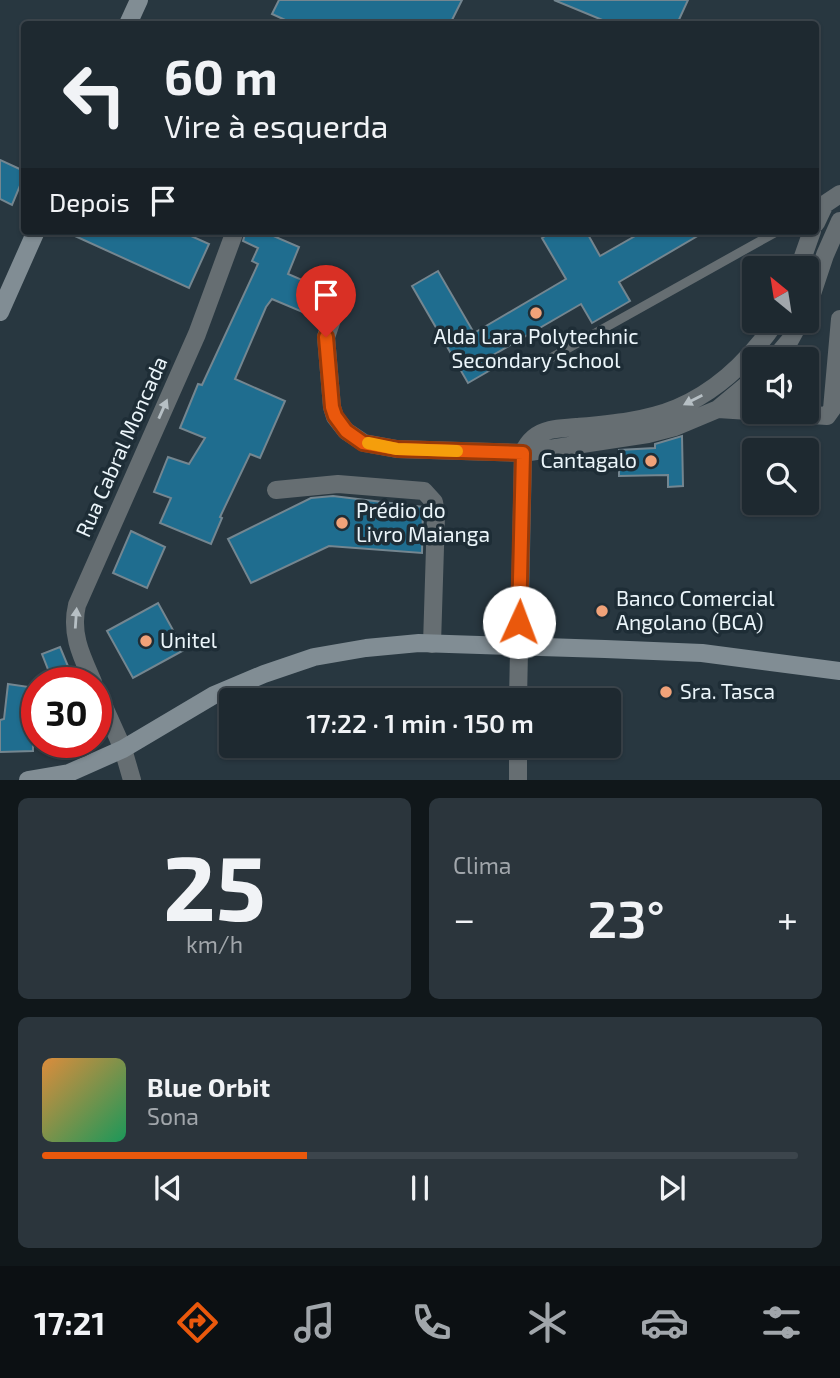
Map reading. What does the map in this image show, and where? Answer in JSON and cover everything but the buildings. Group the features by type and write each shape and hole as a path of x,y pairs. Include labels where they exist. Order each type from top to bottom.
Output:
{"street":[{"path":"129,21 139,0"},
{"path":"819,214 825,204 840,194"},
{"path":"819,217 839,222 819,276"},
{"path":"0,312 34,235"},
{"name":"Rua Cabral Moncada","path":"87,667 78,647 75,629 76,605 197,334 234,235"},
{"path":"803,256 811,235"},
{"path":"337,306 326,337 332,407 346,431 363,443 397,449 523,453 648,434 675,427 718,409 742,390"},
{"path":"718,409 827,416 832,410 840,319"},
{"path":"518,688 523,453 528,441 548,430 612,423 676,408 704,394 727,376 760,346 768,333"},
{"path":"727,376 742,382"},
{"path":"276,491 338,484 424,491 434,502 436,515 432,644"},
{"path":"28,779 69,773 123,750 214,695 264,674 314,657 366,648 432,644 702,653 840,671"},
{"path":"112,725 132,779"},
{"path":"518,758 518,779"}],"lane":[{"path":"549,359 771,235"}],"slow traffic":[{"path":"368,443 397,449 457,451"}],"place":[{"name":"Alda Lara Polytechnic Secondary School","path":"536,313"},
{"name":"Cantagalo","path":"651,461"},
{"name":"Prédio do Livro Maianga","path":"342,523"},
{"name":"Banco Comercial Angolano (BCA)","path":"602,611"},
{"name":"Unitel","path":"146,641"},
{"name":"Sra. Tasca","path":"666,692"}],"route":[{"path":"326,337 329,383 335,416 346,431 363,443 397,449 523,453 519,622"}]}
